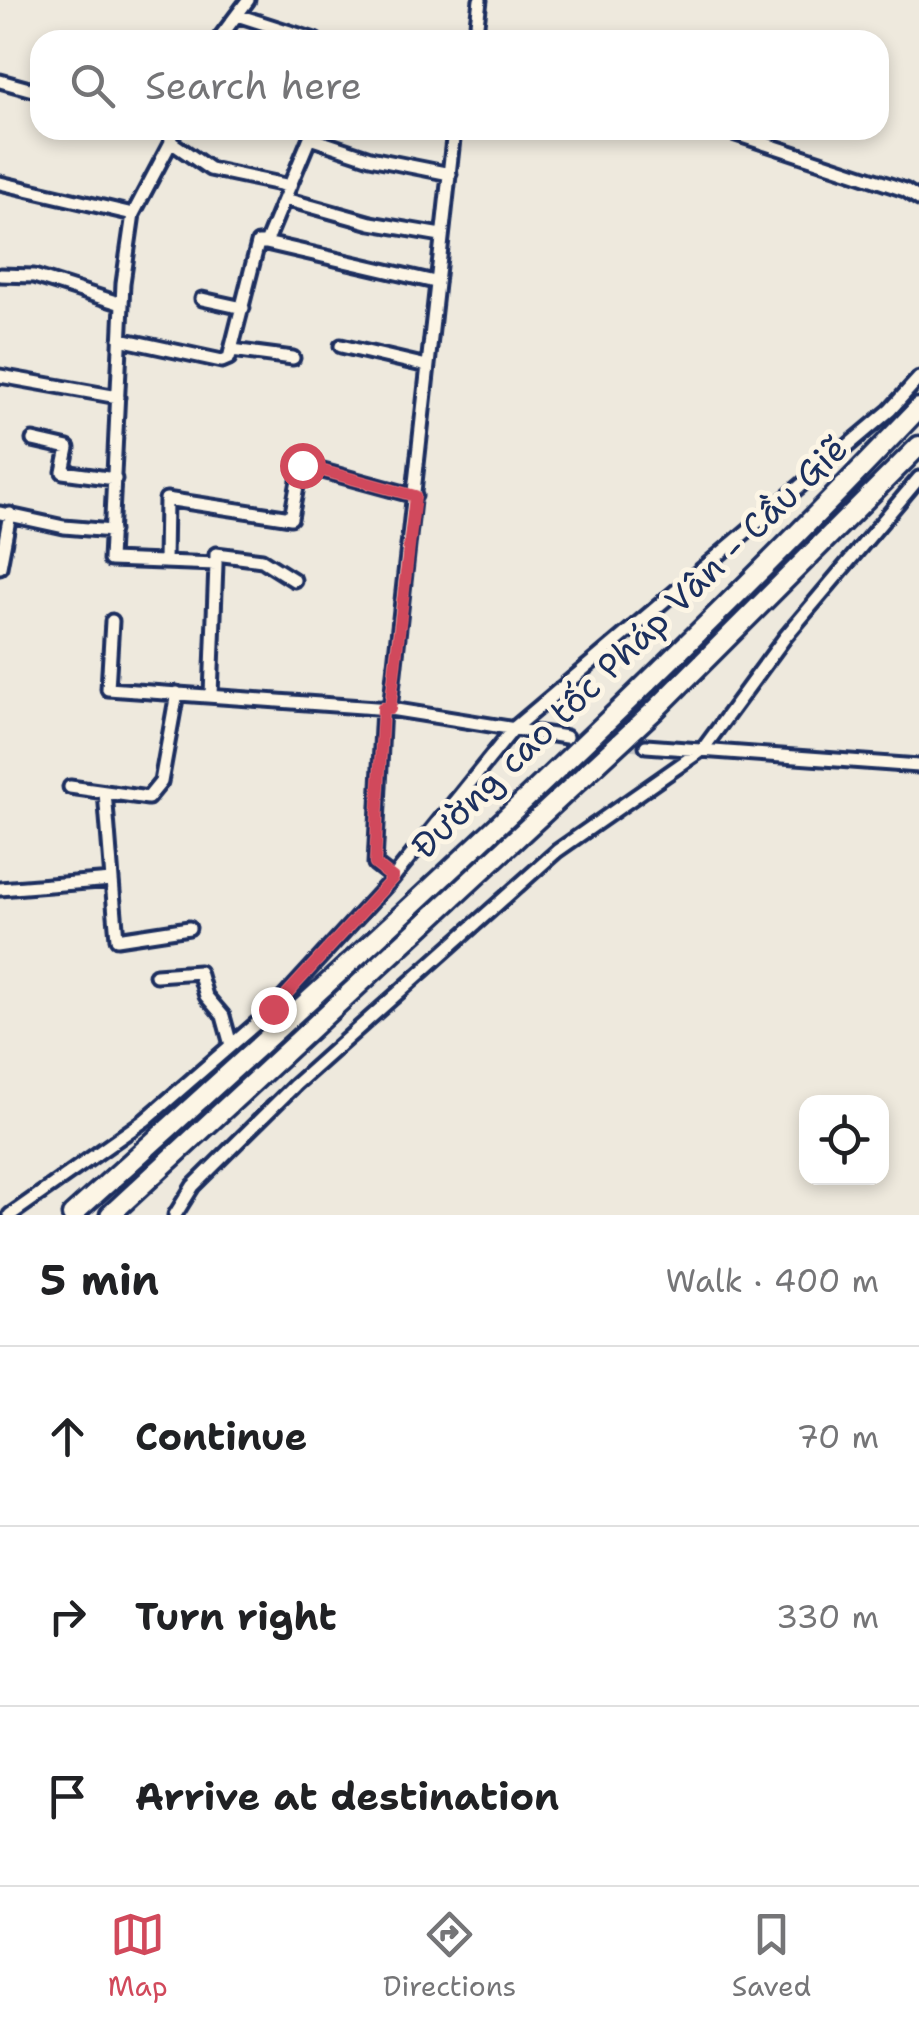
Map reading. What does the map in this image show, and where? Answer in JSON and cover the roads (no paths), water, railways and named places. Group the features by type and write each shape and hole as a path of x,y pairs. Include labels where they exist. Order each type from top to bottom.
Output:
{"highway":[{"name":"Đường cao tốc Pháp Vân - Cầu Giẽ","path":"72,1215 639,688 919,408"},
{"name":"Đường cao tốc Pháp Vân - Cầu Giẽ","path":"110,1215 656,709 919,446"}],"street":[{"path":"476,30 480,0"},
{"path":"225,30 242,5 294,30"},
{"path":"0,82 30,90"},
{"path":"168,140 133,214 122,304 110,560 216,564"},
{"path":"175,140 210,169 371,223 441,235"},
{"path":"266,243 309,140"},
{"path":"326,140 370,158 450,174"},
{"path":"393,878 375,864 387,709 415,496 453,140"},
{"path":"755,140 890,184 919,200"},
{"path":"0,183 133,214"},
{"path":"120,339 222,361 232,350 258,244 435,282"},
{"path":"0,275 34,276 122,304"},
{"path":"202,299 243,308"},
{"path":"341,346 427,366"},
{"path":"232,350 294,358"},
{"path":"0,376 118,397"},
{"path":"10,1215 145,1120 273,1009 393,878 514,728 890,410 919,378"},
{"path":"33,440 68,448 63,472 115,479"},
{"path":"165,562 166,499 291,518 302,465 415,496"},
{"path":"175,1215 193,1186 295,1086 557,851 703,749 786,636 919,478"},
{"path":"0,567 5,514 64,527 112,531"},
{"path":"210,695 216,554 262,560 294,580"},
{"path":"112,621 108,690 387,709 566,736"},
{"path":"70,787 148,798 160,782 177,693"},
{"path":"646,746 919,766"},
{"path":"105,792 117,939 189,928"},
{"path":"0,889 112,880"},
{"path":"156,974 200,972 206,996 222,1016 231,1045"}],"tunnel":[{"path":"566,737 646,746"}]}
